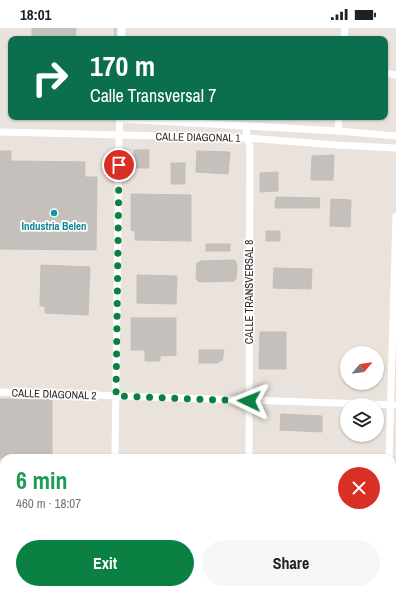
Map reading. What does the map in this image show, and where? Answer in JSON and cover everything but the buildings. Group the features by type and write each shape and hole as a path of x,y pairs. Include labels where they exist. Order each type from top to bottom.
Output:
{"street":[{"path":"115,454 120,120"},
{"name":"CALLE DIAGONAL 1","path":"152,120 338,131 396,136"},
{"path":"338,131 339,120"},
{"name":"CALLE TRANSVERSAL 8","path":"246,126 247,138 250,146 248,454"},
{"name":"CALLE DIAGONAL 1","path":"0,132 247,138 396,148"},
{"path":"389,454 393,405 396,216"},
{"name":"CALLE DIAGONAL 2","path":"0,392 393,405"}],"waterway":[{"path":"115,28 115,36"}],"place":[{"name":"Industria Belen","path":"54,213"}],"route":[{"path":"119,165 116,396 249,401"}]}
